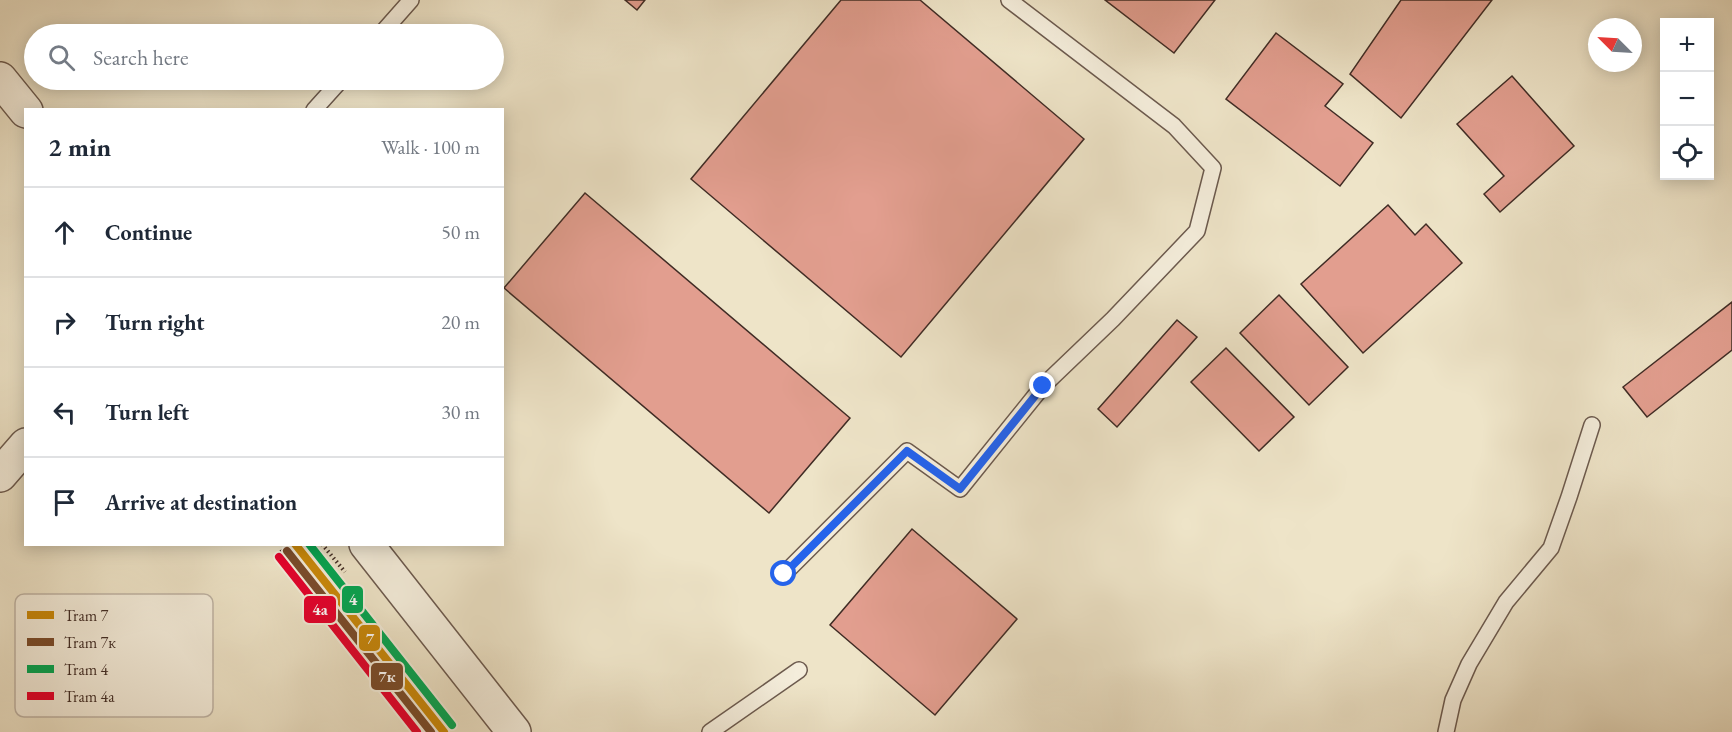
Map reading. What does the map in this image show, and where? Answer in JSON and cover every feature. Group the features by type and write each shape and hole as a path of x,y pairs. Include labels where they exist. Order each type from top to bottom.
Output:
{"street":[{"path":"0,79 24,109"},
{"path":"0,475 24,447"},
{"path":"368,546 514,732"}],"lane":[{"path":"390,24 411,0"},
{"path":"784,574 907,451 960,489 1043,386 1113,319 1197,231 1213,168 1174,126 1009,0"},
{"path":"316,108 332,90"},
{"path":"1446,732 1454,700 1468,664 1506,602 1551,548 1592,425"},
{"path":"710,732 800,670"}],"path":[{"path":"324,546 345,572"}],"building":[{"path":"625,0 645,0 637,10"},
{"path":"841,0 920,0 1084,139 901,357 691,179"},
{"path":"1105,0 1215,0 1174,53"},
{"path":"1401,0 1492,0 1401,118 1350,74"},
{"path":"1276,33 1343,84 1325,106 1373,143 1340,186 1226,99"},
{"path":"1512,76 1574,146 1500,212 1484,194 1504,176 1457,124"},
{"path":"585,193 850,418 769,513 504,288"},
{"path":"1388,205 1415,235 1426,224 1462,263 1363,353 1301,284"},
{"path":"1279,295 1348,367 1309,405 1240,333"},
{"path":"1732,302 1732,350 1647,417 1623,387"},
{"path":"1177,320 1197,337 1117,427 1098,409"},
{"path":"1226,348 1294,417 1259,451 1191,382"},
{"path":"912,529 1017,619 935,715 830,625"},
{"path":"283,549 293,561 287,565 278,553"}],"tram line":[{"name":"7","path":"297,546 444,732"},
{"name":"4","path":"311,546 452,725"},
{"name":"7к","path":"287,551 431,732"},
{"name":"4а","path":"279,557 417,732"}],"route":[{"path":"784,574 907,451 960,489 1043,386"}]}
